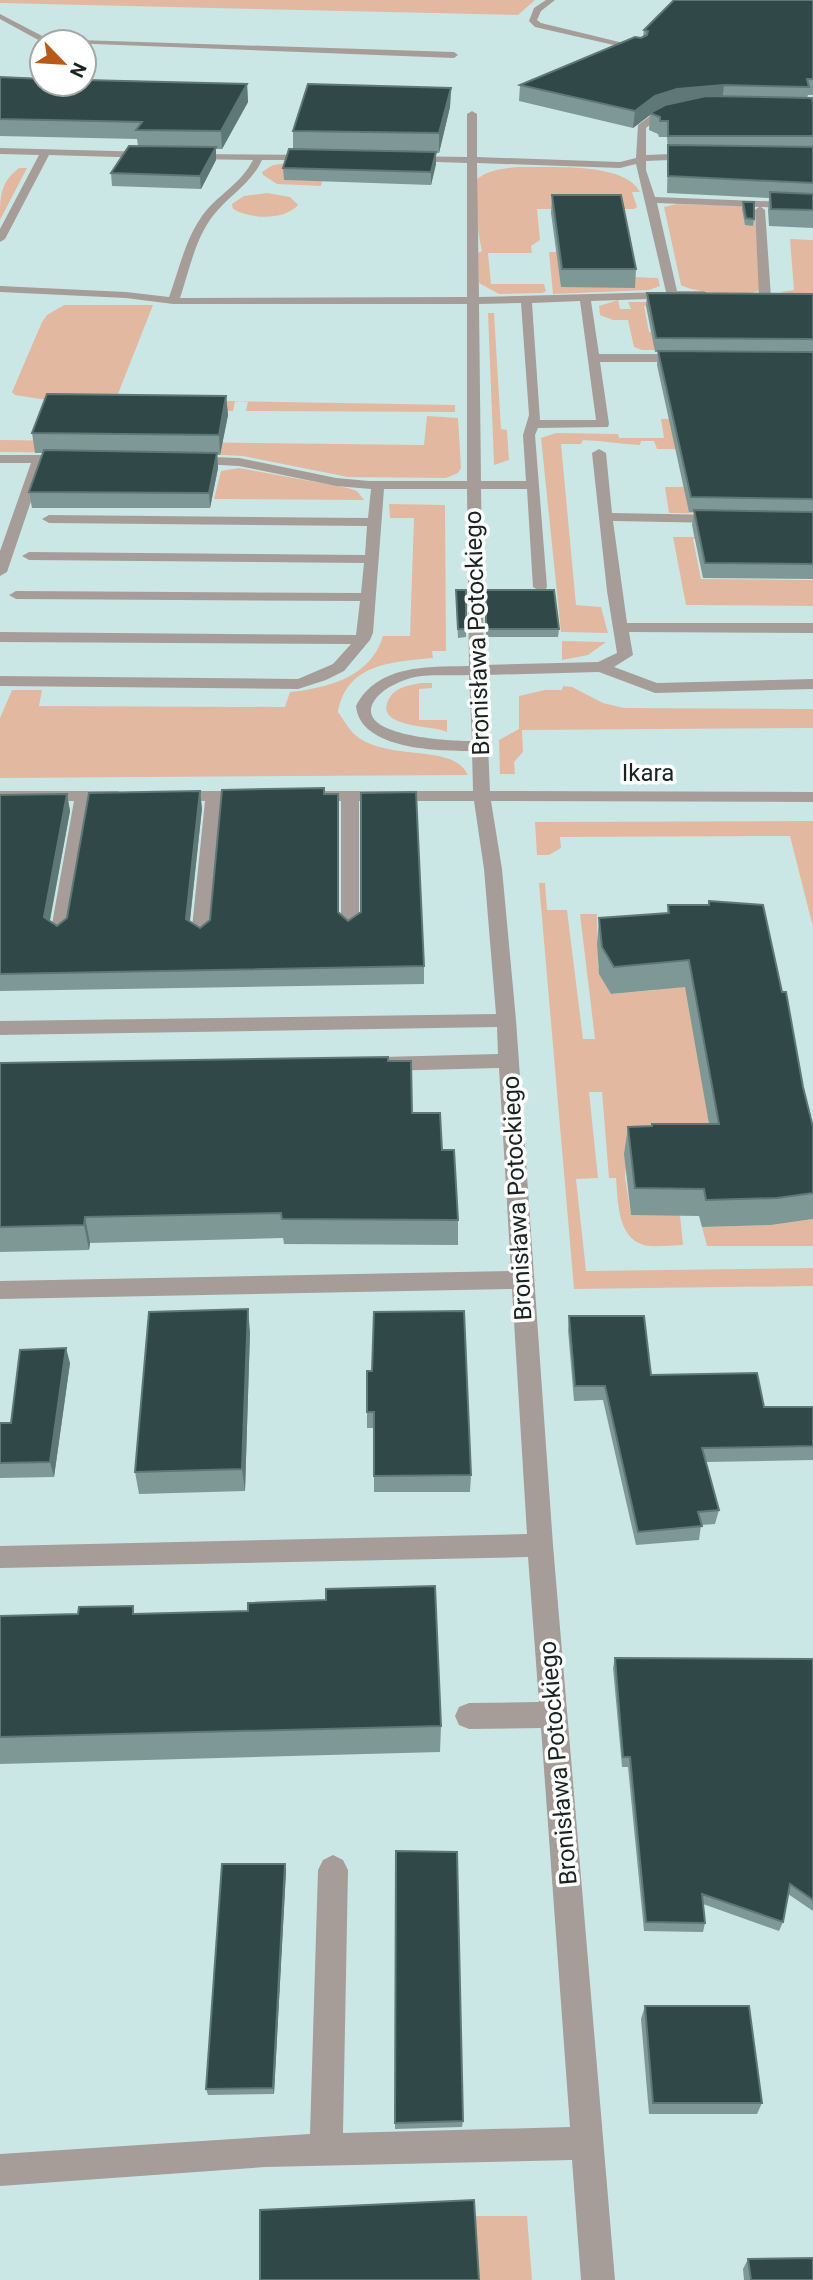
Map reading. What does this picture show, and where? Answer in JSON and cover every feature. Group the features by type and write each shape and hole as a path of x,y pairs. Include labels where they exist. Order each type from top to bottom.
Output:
{"street":[{"path":"551,0 537,10 533,21 538,25 640,48"},
{"path":"0,16 28,31"},
{"path":"98,42 454,55"},
{"path":"671,293 640,160 643,124 653,118 684,111"},
{"name":"Bronisława Potockiego","path":"472,114 474,485 482,797 494,869 506,1020 540,1545 598,2280"},
{"path":"0,151 165,155"},
{"path":"0,239 46,153"},
{"path":"179,156 323,158"},
{"path":"401,158 620,165 654,156 709,156"},
{"path":"173,301 204,220 253,173 259,157"},
{"path":"651,200 813,206"},
{"path":"760,210 765,297"},
{"path":"0,289 126,295 173,301 526,299 671,293 712,295"},
{"path":"752,296 780,298"},
{"path":"532,424 603,424 585,297"},
{"path":"526,299 535,415 529,435 540,587"},
{"path":"593,358 695,358"},
{"path":"599,453 625,655 601,667"},
{"path":"0,459 81,459"},
{"path":"0,569 39,459"},
{"path":"176,460 216,461 266,467 336,481 378,485 533,485"},
{"path":"208,476 216,461"},
{"path":"0,681 298,684 316,680 342,667 365,633 378,485"},
{"path":"606,517 730,519"},
{"path":"49,519 375,522"},
{"path":"29,556 371,559"},
{"path":"16,595 368,597"},
{"path":"620,626 813,628"},
{"path":"0,637 362,640"},
{"path":"480,746 445,746 401,739 373,725 364,712 364,705 370,693 382,683 400,675 428,671 601,667 655,688 813,684"},
{"path":"0,796 268,796"},
{"path":"59,935 83,796"},
{"path":"200,937 214,796"},
{"name":"Ikara","path":"296,796 813,797"},
{"path":"350,797 350,930"},
{"path":"0,1028 506,1020"},
{"path":"360,1064 509,1061"},
{"path":"0,1290 522,1280"},
{"path":"0,1557 540,1545"},
{"path":"469,1716 555,1715"},
{"path":"326,2151 333,1870"},
{"path":"0,2171 265,2151 589,2143"}],"shaded area":[{"path":"0,0 535,0 518,15 0,3"},
{"path":"297,162 285,180 322,181 321,186 277,184 262,172 273,165"},
{"path":"517,167 565,167 602,171 631,182 640,192 632,192 637,207 634,209 537,209 540,240 531,246 532,253 488,253 491,284 544,284 546,291 542,293 499,294 479,283 478,253 482,251 475,181 489,172"},
{"path":"19,168 27,168 0,220 2,191 8,179"},
{"path":"267,193 290,197 298,205 284,214 267,217 248,215 233,209 232,204 244,196"},
{"path":"677,204 754,206 761,290 721,293 681,285 664,207"},
{"path":"790,239 813,240 813,296 779,292 794,290"},
{"path":"549,252 556,252 634,288 632,277 658,278 660,286 649,290 553,294"},
{"path":"618,300 620,309 631,309 628,302 811,307 644,306 649,332 711,333 717,350 642,350 634,347 628,320 613,320 600,315 599,306"},
{"path":"64,305 153,305 116,399 235,401 233,411 111,410 15,395 12,392 42,322 47,315"},
{"path":"488,313 494,313 501,429 507,430 509,460 494,465"},
{"path":"248,401 455,405 455,412 246,411"},
{"path":"427,416 458,418 461,468 458,473 446,478 348,477 243,456 0,452 0,440 424,445"},
{"path":"661,419 813,421 813,450 657,449 654,441 641,441 640,445 583,440 581,444 561,444 576,605 601,607 608,633 561,632 541,438 556,433 664,438"},
{"path":"239,468 348,488 357,491 364,500 214,499 221,471"},
{"path":"813,486 761,514 669,513 665,487"},
{"path":"389,504 445,505 446,651 432,651 433,658 387,664 361,674 343,696 338,712 354,734 367,743 448,759 460,765 468,775 0,778 0,718 12,690 42,690 39,706 285,707 290,692 333,683 358,671 377,650 383,636 410,636 414,518 390,518"},
{"path":"693,524 771,540 693,539 701,579 813,580 813,606 686,605 673,537 694,537"},
{"path":"562,641 606,642 588,655 562,660"},
{"path":"421,683 432,683 432,688 419,689 419,720 447,720 447,732 407,724 389,715 386,707 396,691"},
{"path":"563,686 572,687 603,703 624,708 813,709 813,728 522,730 523,752 514,762 515,774 500,774 499,740 519,729 519,696 545,690 562,690"},
{"path":"813,821 813,927 790,836 560,837 561,848 549,855 537,855 535,822"},
{"path":"539,883 545,883 547,910 567,910 583,1039 595,1039 580,914 597,914 598,967 611,994 656,990 655,987 688,987 710,1130 627,1154 625,1177 631,1215 680,1215 683,1245 644,1245 635,1241 624,1227 616,1178 609,1178 602,1092 589,1092 598,1178 576,1179 586,1271 813,1268 813,1286 574,1289"},
{"path":"813,1219 813,1246 707,1246 702,1227 771,1225"},
{"path":"472,2216 527,2216 532,2280 476,2280"}],"building":[{"path":"674,0 813,0 813,79 807,79 809,87 724,85 677,89 655,96 635,111 520,85 635,37 647,35 648,31 644,30"},
{"path":"0,77 28,78 28,98 98,98 98,80 247,84 221,131 136,130 142,122 0,119"},
{"path":"308,84 451,88 439,133 293,131"},
{"path":"706,96 812,98 813,136 668,136 668,121 660,121 660,117 650,113 665,105"},
{"path":"668,145 813,147 813,183 668,176"},
{"path":"129,146 216,147 200,176 111,173"},
{"path":"289,149 436,152 431,172 283,168"},
{"path":"770,192 813,194 813,210 771,209"},
{"path":"552,195 621,195 636,269 562,269"},
{"path":"743,202 754,202 754,219 746,218"},
{"path":"647,293 813,294 813,339 656,338"},
{"path":"658,351 813,352 813,499 691,497"},
{"path":"47,394 226,396 219,435 32,433"},
{"path":"44,450 217,453 209,493 29,492"},
{"path":"694,510 813,512 813,564 705,563"},
{"path":"456,590 466,590 466,629 458,629"},
{"path":"486,590 554,590 559,629 486,629"},
{"path":"324,788 324,794 338,794 338,912 348,921 361,912 361,793 416,792 424,966 0,974 0,795 67,794 44,917 57,926 67,918 89,793 200,791 186,919 200,928 210,920 222,790"},
{"path":"709,901 763,905 782,992 786,992 813,1127 813,1193 777,1198 706,1200 704,1189 635,1188 628,1127 652,1124 719,1124 689,960 614,967 602,947 599,918 669,913 668,905 709,905"},
{"path":"388,1057 388,1061 411,1061 412,1113 440,1113 442,1150 454,1150 458,1220 282,1219 281,1213 85,1217 84,1225 0,1227 0,1063"},
{"path":"248,1309 242,1469 135,1472 149,1312"},
{"path":"464,1311 471,1475 374,1476 374,1412 367,1412 367,1371 372,1371 374,1312"},
{"path":"569,1316 644,1316 651,1375 757,1373 764,1407 813,1407 813,1446 702,1448 719,1510 698,1512 702,1526 638,1532 605,1386 575,1386"},
{"path":"66,1348 50,1462 0,1463 0,1423 11,1423 20,1350"},
{"path":"435,1586 441,1726 0,1737 0,1616 78,1614 79,1607 133,1606 133,1614 248,1611 248,1603 326,1600 326,1589"},
{"path":"615,1658 813,1659 813,1900 790,1884 783,1922 702,1894 705,1923 646,1922 630,1757 623,1757"},
{"path":"396,1851 457,1852 463,2121 395,2123"},
{"path":"222,1864 285,1864 273,2088 206,2089"},
{"path":"645,2006 749,2006 762,2103 653,2103"},
{"path":"474,2200 479,2280 260,2280 260,2210"},
{"path":"813,2258 813,2280 751,2280 748,2259"}]}
